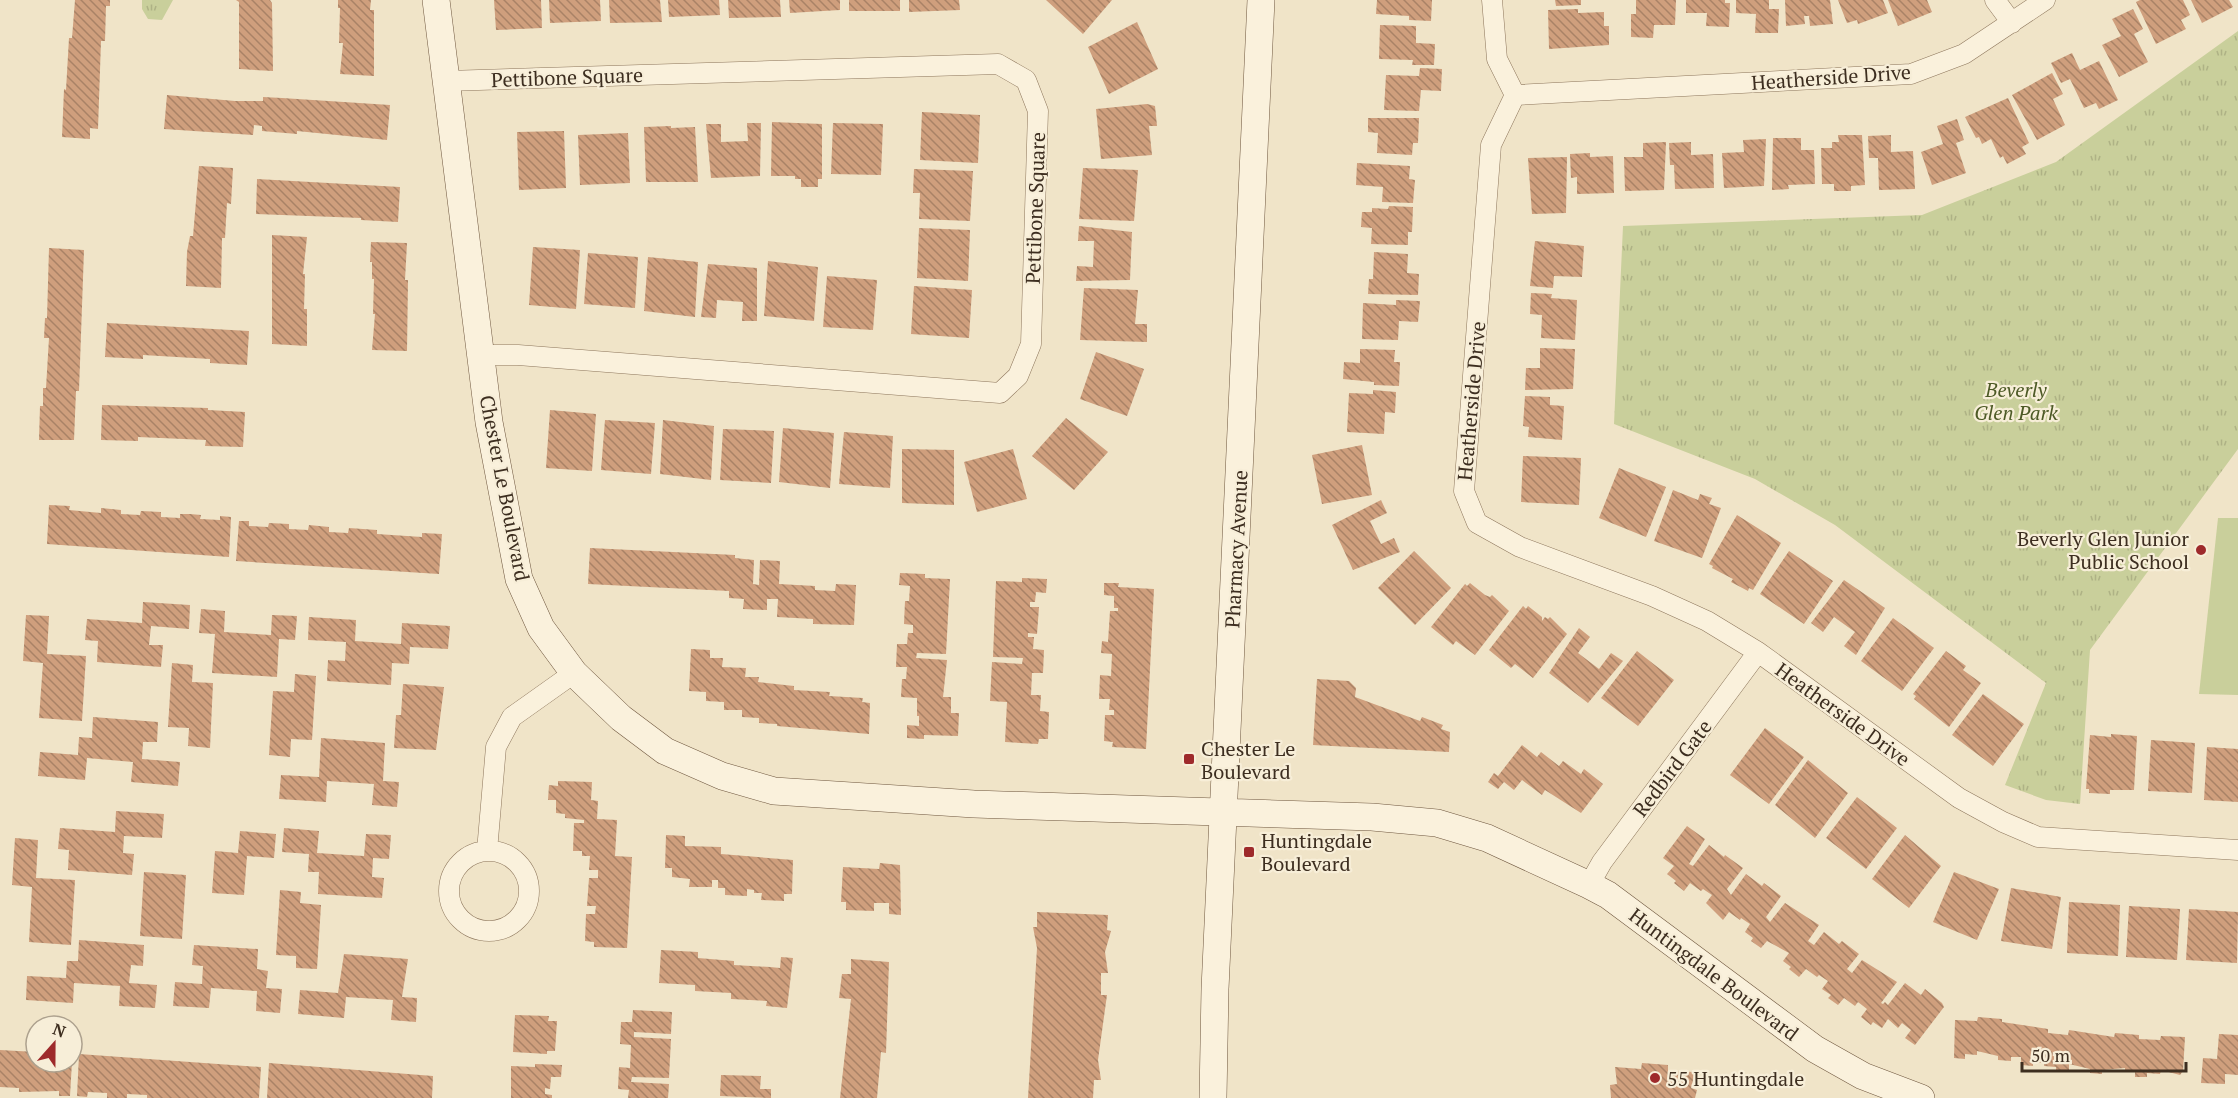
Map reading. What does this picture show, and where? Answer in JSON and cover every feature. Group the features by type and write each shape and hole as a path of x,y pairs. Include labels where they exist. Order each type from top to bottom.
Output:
{"street":[{"name":"Chester Le Boulevard","path":"436,0 489,422 519,579 542,628 574,674 621,718 666,751 722,776 774,791 974,804 1224,812"},
{"name":"Pharmacy Avenue","path":"1213,1098 1261,0"},
{"path":"1492,0 1491,19 1497,59 1515,94"},
{"path":"1995,0 2012,23"},
{"name":"Heatherside Drive","path":"2045,0 1964,54 1911,74 1515,94 1491,145 1464,491 1478,523 1520,546 1652,596 1707,621 1758,652 1959,798 2038,837 2238,850"},
{"name":"Pettibone Square","path":"447,81 998,64 1026,80 1038,111 1031,344 1018,376 1000,393 518,355 482,356"},
{"name":"Redbird Gate","path":"1589,885 1602,862 1758,652"},
{"path":"487,851 496,747 512,717 574,674"},
{"name":"Huntingdale Boulevard","path":"1224,812 1372,817 1437,823 1487,838 1608,895 1815,1049 1863,1076 1921,1098"},
{"path":"487,851 512,858 527,878 529,891 527,904 521,915 500,929 486,930 473,927 455,911 449,887 458,865 476,853 487,851"}],"green space":[{"path":"142,0 173,0 162,20 148,19 142,9"},
{"name":"Beverly Glen Park","path":"2238,31 2238,449 2090,650 2080,804 2046,800 2005,785 2046,683 1835,525 1755,479 1614,424 1623,226 1922,215 2056,162"},
{"path":"2218,518 2238,518 2238,695 2199,694"}],"building":[{"path":"75,0 110,0 110,6 106,6 105,41 101,41 98,129 90,128 90,139 62,137 64,89 66,90 69,38 72,38"},
{"path":"236,0 270,0 272,3 273,71 239,69 239,2"},
{"path":"338,0 371,0 370,10 374,10 374,76 340,74 343,43 339,43 340,8 338,8"},
{"path":"494,0 541,0 542,28 496,30"},
{"path":"549,0 600,0 601,21 550,23"},
{"path":"609,0 660,0 662,22 610,23"},
{"path":"668,0 719,0 720,15 669,17"},
{"path":"728,0 780,0 781,17 729,18"},
{"path":"789,0 840,0 840,10 790,13"},
{"path":"849,0 900,0 900,11 849,11"},
{"path":"909,0 959,0 960,10 909,12"},
{"path":"1046,0 1112,0 1083,34"},
{"path":"1377,0 1432,0 1431,21 1409,20 1409,16 1376,14"},
{"path":"1555,0 1581,0 1581,5 1556,6"},
{"path":"1636,0 1676,0 1675,25 1654,25 1653,38 1631,37 1631,14 1636,14"},
{"path":"1686,0 1725,0 1725,3 1730,3 1729,27 1706,26 1707,13 1686,13"},
{"path":"1736,0 1769,0 1769,9 1779,9 1778,33 1755,33 1756,14 1736,13"},
{"path":"1785,0 1830,0 1833,24 1810,26 1809,16 1804,16 1805,24 1786,26"},
{"path":"1838,0 1883,0 1888,13 1858,24 1857,20 1847,23"},
{"path":"1888,0 1927,0 1932,12 1898,26"},
{"path":"2140,0 2183,0 2190,15 2181,20 2186,29 2156,44 2136,2"},
{"path":"2191,0 2229,0 2233,7 2202,23"},
{"path":"1578,9 1578,13 1604,12 1604,26 1609,26 1609,45 1549,49 1548,10"},
{"path":"2133,9 2143,29 2134,34 2148,62 2119,77 2102,45 2121,36 2112,19"},
{"path":"1137,22 1158,69 1109,94 1088,47"},
{"path":"1380,25 1416,26 1416,43 1435,44 1434,65 1412,65 1413,60 1379,59"},
{"path":"2072,53 2080,70 2099,61 2118,100 2099,109 2096,103 2084,108 2070,79 2061,83 2051,63"},
{"path":"1420,68 1442,69 1441,91 1421,90 1419,111 1384,110 1386,75 1419,76"},
{"path":"2052,73 2063,94 2053,99 2065,125 2037,140 2012,95"},
{"path":"167,95 235,101 263,101 263,97 390,105 387,140 297,131 297,134 262,131 262,126 254,125 253,135 164,129"},
{"path":"2008,98 2029,143 2022,147 2026,154 2007,164 2003,156 2000,158 1991,139 1982,144 1979,137 1976,138 1965,117"},
{"path":"1147,104 1155,106 1157,126 1149,126 1152,155 1101,159 1096,109"},
{"path":"922,112 980,115 978,163 920,160"},
{"path":"1368,118 1419,118 1418,143 1413,143 1412,155 1377,153 1378,133 1368,132"},
{"path":"1957,119 1964,140 1956,143 1966,173 1932,185 1921,152 1943,144 1937,126"},
{"path":"772,122 822,124 822,179 818,179 818,187 801,187 801,179 795,179 795,176 771,176"},
{"path":"747,123 761,123 760,176 711,178 706,124 721,124 721,142 748,141"},
{"path":"833,123 883,124 881,175 831,174"},
{"path":"671,126 671,128 695,127 698,182 646,182 644,127"},
{"path":"564,131 566,188 519,190 517,132"},
{"path":"628,133 630,183 580,185 578,135"},
{"path":"1838,135 1862,135 1865,185 1851,186 1851,191 1834,191 1834,184 1822,184 1821,148 1832,148 1832,142 1839,142"},
{"path":"1891,135 1891,152 1913,151 1915,189 1879,190 1878,158 1869,158 1868,136"},
{"path":"1773,138 1801,138 1801,150 1814,150 1815,184 1788,185 1789,189 1772,190"},
{"path":"1766,139 1764,186 1724,188 1722,153 1744,152 1743,140"},
{"path":"1666,142 1664,190 1625,191 1624,157 1643,157 1643,143"},
{"path":"1691,142 1691,155 1713,154 1714,188 1675,189 1674,165 1670,165 1669,143"},
{"path":"1590,153 1590,157 1613,156 1614,193 1577,194 1577,177 1571,178 1570,154"},
{"path":"1567,157 1566,213 1532,214 1528,158"},
{"path":"1357,163 1410,166 1409,179 1415,180 1413,203 1382,202 1383,187 1356,185"},
{"path":"199,166 233,168 231,204 227,203 225,238 222,238 221,288 186,286 187,252 190,236 193,236"},
{"path":"1083,168 1138,170 1134,221 1079,219"},
{"path":"914,169 973,171 970,221 919,219 920,193 913,193"},
{"path":"257,179 400,187 398,222 361,220 361,218 256,214"},
{"path":"1389,206 1413,207 1412,232 1408,232 1408,245 1371,244 1372,228 1361,227 1362,212 1372,212 1372,208 1388,209"},
{"path":"1079,226 1132,232 1130,280 1076,281 1077,266 1093,267 1094,241 1078,241"},
{"path":"919,228 970,230 968,281 917,278"},
{"path":"272,235 307,237 303,274 305,274 304,309 307,309 307,346 272,344"},
{"path":"1535,241 1584,246 1582,277 1554,276 1553,288 1530,286"},
{"path":"371,242 407,243 405,280 408,280 407,351 372,350 375,314 373,314 374,279 372,279 372,262 370,262"},
{"path":"533,247 580,250 576,309 529,305"},
{"path":"49,248 84,250 79,391 76,391 74,440 39,440 40,406 43,406 43,388 46,388 49,338 44,338 45,318 47,318"},
{"path":"1374,252 1408,254 1407,273 1419,274 1418,295 1368,294 1369,279 1373,279"},
{"path":"588,253 638,257 635,308 584,304"},
{"path":"648,257 698,262 695,317 644,311"},
{"path":"768,261 818,267 814,321 764,316"},
{"path":"708,264 757,268 757,321 742,321 743,302 717,300 716,318 701,317"},
{"path":"827,276 877,280 873,330 823,327"},
{"path":"914,286 972,290 969,338 911,334"},
{"path":"1084,288 1138,290 1135,324 1147,324 1147,342 1080,340"},
{"path":"1531,293 1552,294 1551,298 1577,300 1575,340 1541,338 1542,315 1530,314"},
{"path":"1396,300 1420,301 1418,322 1399,321 1398,340 1362,339 1363,303 1396,305"},
{"path":"107,323 249,331 247,365 210,363 210,359 143,355 143,359 105,357"},
{"path":"1540,348 1575,349 1573,389 1525,390 1526,368 1540,368"},
{"path":"1360,349 1395,350 1394,362 1400,362 1399,386 1374,385 1374,382 1343,379 1344,362 1360,363"},
{"path":"1096,352 1144,369 1127,416 1080,399"},
{"path":"1373,390 1396,392 1395,413 1385,412 1384,434 1347,432 1349,393 1373,394"},
{"path":"1525,396 1550,397 1550,405 1564,406 1562,440 1528,437 1529,427 1523,426"},
{"path":"102,405 208,408 208,410 245,412 243,447 205,446 206,440 138,437 138,441 101,440"},
{"path":"550,410 596,414 592,471 546,468"},
{"path":"1066,418 1108,452 1074,490 1032,456"},
{"path":"605,420 655,423 651,474 601,470"},
{"path":"663,420 714,426 711,480 660,474"},
{"path":"783,428 834,433 830,488 779,482"},
{"path":"723,429 774,431 771,483 720,480"},
{"path":"844,432 893,436 890,488 839,484"},
{"path":"1362,445 1372,495 1322,504 1312,455"},
{"path":"902,449 954,450 954,505 902,503"},
{"path":"1013,449 1027,499 977,512 964,462"},
{"path":"1523,456 1581,458 1579,505 1521,502"},
{"path":"1619,468 1666,487 1646,537 1599,518"},
{"path":"1673,490 1698,500 1700,494 1712,498 1709,504 1721,508 1702,558 1654,541"},
{"path":"1381,500 1387,513 1370,521 1381,544 1394,538 1400,552 1353,570 1332,525"},
{"path":"49,505 70,506 69,510 101,513 101,508 121,510 121,514 140,515 141,511 161,512 161,517 180,518 180,514 190,514 201,515 200,519 220,520 220,516 231,517 229,557 47,544"},
{"path":"1737,515 1781,543 1753,590 1749,588 1748,591 1731,582 1733,579 1712,568 1713,566 1709,564"},
{"path":"239,521 249,521 249,526 268,527 269,523 289,524 289,529 308,530 309,525 329,527 329,532 348,533 349,528 377,530 377,534 422,537 422,533 442,534 439,574 236,561"},
{"path":"590,548 735,555 735,558 754,560 753,584 759,585 760,560 780,561 779,584 815,586 815,590 835,591 836,584 856,585 854,625 813,624 813,619 777,617 778,599 767,599 767,610 743,609 744,599 729,598 729,591 588,584"},
{"path":"1414,551 1451,588 1415,625 1378,588"},
{"path":"1789,551 1833,581 1804,624 1760,594"},
{"path":"900,573 925,574 925,578 950,579 946,654 917,653 916,658 947,660 943,697 951,697 951,713 959,713 958,736 924,735 924,739 907,738 907,725 919,726 919,716 917,716 917,698 901,697 902,679 906,679 907,667 896,667 897,644 907,644 908,633 913,633 913,625 904,624 905,601 909,601 910,586 899,585"},
{"path":"1022,578 1047,579 1046,593 1036,592 1035,602 1030,602 1030,607 1039,607 1037,634 1028,633 1028,637 1034,637 1033,649 1044,650 1043,673 1032,673 1031,695 1041,695 1040,711 1049,712 1048,739 1039,739 1038,744 1005,742 1007,702 990,701 992,662 1022,664 1023,658 993,657 996,581 1022,582"},
{"path":"1844,580 1885,608 1856,655 1844,646 1855,632 1834,617 1823,632 1811,623"},
{"path":"1104,583 1119,583 1118,587 1154,589 1146,749 1112,747 1113,742 1104,741 1105,715 1114,715 1114,710 1109,710 1110,699 1099,699 1100,675 1111,676 1112,654 1101,653 1102,641 1108,642 1110,611 1118,611 1118,608 1114,608 1114,596 1104,595"},
{"path":"1470,583 1485,595 1490,597 1492,595 1509,611 1475,655 1456,641 1453,645 1431,627 1465,584 1467,586"},
{"path":"143,602 190,605 189,629 151,626 149,645 163,645 161,667 97,662 98,641 85,640 87,619 142,623"},
{"path":"1523,606 1526,609 1528,606 1542,617 1542,621 1545,617 1548,619 1550,617 1567,634 1533,678 1515,664 1511,668 1489,650"},
{"path":"201,609 225,611 224,632 271,635 272,615 297,616 295,640 279,639 277,677 212,673 215,634 199,633"},
{"path":"26,615 49,616 47,654 86,656 82,721 39,718 43,663 23,661"},
{"path":"309,617 356,620 355,641 401,644 402,623 450,626 448,649 410,647 409,664 392,663 391,685 327,681 328,660 345,661 346,642 308,640"},
{"path":"1893,618 1934,648 1902,691 1861,661"},
{"path":"1579,628 1590,637 1578,653 1599,669 1611,653 1623,661 1588,703 1549,673"},
{"path":"691,649 710,650 710,658 723,658 722,667 746,668 745,677 759,677 758,682 794,686 794,690 830,692 829,696 863,698 862,702 870,703 869,734 777,726 777,724 759,723 759,718 742,717 742,710 724,710 724,702 706,701 706,692 689,691"},
{"path":"1637,651 1674,680 1638,726 1601,698"},
{"path":"1946,651 1966,666 1963,670 1981,683 1949,727 1914,699 1916,696 1913,694"},
{"path":"172,663 193,665 192,682 213,683 210,748 188,746 189,728 168,727"},
{"path":"295,674 316,676 312,740 291,739 290,757 269,755 273,691 294,692"},
{"path":"1317,679 1349,681 1356,688 1355,697 1420,721 1422,717 1443,725 1441,729 1450,732 1449,752 1313,745"},
{"path":"403,684 444,687 436,750 394,748 396,715 401,715"},
{"path":"1983,694 2024,724 1993,766 1952,735"},
{"path":"93,717 158,722 157,742 143,742 142,759 180,762 178,786 131,782 133,762 87,758 85,780 38,776 40,752 78,755 79,737 92,738"},
{"path":"1765,728 1804,757 1769,804 1730,775"},
{"path":"2111,734 2137,736 2134,790 2110,790 2110,794 2089,793 2089,789 2086,789 2090,735 2111,737"},
{"path":"321,738 385,743 383,781 399,782 397,807 372,805 374,784 327,781 326,802 279,799 281,775 319,777"},
{"path":"2151,740 2195,743 2192,793 2148,791"},
{"path":"1522,745 1537,757 1541,752 1559,766 1563,761 1581,774 1584,769 1603,784 1581,813 1545,790 1542,795 1522,780 1514,790 1504,782 1498,789 1488,782 1494,773 1498,776"},
{"path":"2207,747 2238,749 2238,802 2204,800"},
{"path":"1808,760 1848,793 1815,838 1775,805"},
{"path":"558,781 592,782 591,800 598,801 597,819 617,820 615,856 632,857 627,948 594,947 594,942 585,941 586,914 595,914 596,906 587,906 589,878 598,878 598,870 589,870 590,856 582,856 582,851 573,851 574,823 584,823 584,820 565,818 565,814 556,813 556,800 548,800 549,785 558,786"},
{"path":"1857,797 1897,828 1866,869 1826,838"},
{"path":"116,811 164,814 162,838 124,836 123,853 134,854 132,875 68,870 69,850 58,849 60,828 115,832"},
{"path":"1687,826 1705,839 1689,864 1693,866 1709,845 1743,868 1727,889 1731,895 1746,874 1762,886 1764,883 1781,896 1766,917 1770,922 1785,903 1819,925 1808,941 1814,945 1824,932 1839,944 1842,941 1859,954 1847,969 1852,973 1862,960 1897,982 1881,1003 1885,1002 1888,1005 1905,983 1921,995 1925,989 1942,1003 1944,1007 1915,1045 1905,1038 1911,1030 1902,1023 1898,1028 1888,1019 1882,1028 1873,1022 1871,1025 1861,1017 1867,1009 1858,1002 1855,1006 1844,998 1838,1005 1828,998 1831,995 1822,989 1828,981 1819,975 1817,977 1806,969 1799,977 1783,961 1789,953 1767,941 1761,948 1751,941 1753,938 1745,932 1750,924 1729,912 1723,920 1706,903 1712,895 1690,883 1684,891 1674,883 1676,881 1667,874 1674,866 1663,858"},
{"path":"284,828 319,831 317,853 364,856 366,834 391,835 389,859 373,858 372,877 384,878 382,898 318,894 319,872 308,872 309,854 282,852"},
{"path":"240,831 276,834 274,858 247,856 244,895 212,893 215,851 238,853"},
{"path":"666,835 685,836 685,846 721,847 721,854 793,860 792,894 784,894 784,901 761,900 762,893 754,893 754,890 747,889 747,896 725,895 725,888 718,888 718,880 712,880 712,887 689,887 690,879 672,877 672,868 665,868"},
{"path":"1905,835 1941,866 1909,908 1872,879"},
{"path":"15,838 38,840 36,878 75,880 71,945 29,942 32,887 12,885"},
{"path":"880,863 900,865 901,915 889,914 889,903 874,903 874,911 846,910 846,902 841,902 843,867 879,869"},
{"path":"144,872 186,875 182,939 140,936"},
{"path":"1954,872 1999,889 1977,940 1933,922"},
{"path":"2011,888 2061,897 2052,949 2001,941"},
{"path":"280,890 301,892 300,903 321,905 317,969 296,968 296,956 276,955"},
{"path":"2069,902 2120,905 2118,956 2067,953"},
{"path":"2129,906 2180,909 2177,960 2126,957"},
{"path":"2189,909 2238,912 2237,963 2186,960"},
{"path":"1037,912 1108,915 1107,930 1111,931 1105,952 1108,973 1101,973 1101,995 1107,995 1098,1060 1101,1080 1094,1080 1093,1098 1028,1098 1037,948 1033,927 1037,927"},
{"path":"79,940 144,945 143,966 131,965 129,983 157,985 155,1008 119,1006 120,986 74,983 73,1003 26,1000 27,976 66,978 67,961 78,961"},
{"path":"194,945 258,949 257,969 268,971 266,988 282,989 280,1013 256,1011 257,991 211,988 209,1008 173,1006 175,982 202,984 203,966 192,965"},
{"path":"661,950 698,952 698,958 734,961 734,965 780,968 781,957 793,958 787,1008 766,1006 767,1001 731,999 731,993 695,991 695,985 659,983"},
{"path":"344,954 408,959 402,997 417,998 416,1022 391,1020 393,1000 346,997 344,1018 298,1014 300,990 338,993"},
{"path":"851,959 889,962 886,1053 881,1052 877,1098 840,1098 851,999 839,998 842,974 851,974"},
{"path":"633,1010 672,1012 671,1034 634,1032 634,1037 671,1039 669,1078 632,1077 631,1082 669,1084 668,1098 628,1098 629,1090 618,1089 619,1067 630,1068 631,1045 620,1044 621,1022 632,1022"},
{"path":"515,1015 549,1016 548,1021 557,1021 555,1051 547,1051 547,1054 513,1052"},
{"path":"1978,1017 2002,1019 2002,1022 2048,1029 2048,1033 2068,1035 2069,1030 2114,1037 2115,1033 2139,1035 2139,1039 2160,1040 2161,1036 2185,1037 2183,1071 2180,1075 2161,1070 2160,1074 2147,1073 2147,1077 2135,1077 2135,1072 2125,1071 2125,1068 2102,1070 2102,1074 2090,1073 2090,1069 2069,1064 2069,1072 2056,1071 2056,1067 2044,1066 2044,1063 2033,1062 2033,1066 2021,1065 2021,1057 2011,1057 2011,1061 1998,1060 1998,1056 1977,1051 1977,1055 1965,1054 1965,1059 1954,1058 1955,1020 1977,1021"},
{"path":"2219,1034 2238,1035 2238,1075 2225,1074 2225,1084 2201,1083 2203,1058 2217,1059"},
{"path":"0,1050 24,1051 24,1074 71,1074 70,1096 59,1096 59,1091 19,1092 19,1088 0,1087"},
{"path":"84,1054 261,1067 259,1098 147,1098 147,1095 127,1094 127,1098 107,1098 107,1093 88,1092 87,1097 77,1096 78,1074 84,1074"},
{"path":"269,1063 433,1076 432,1098 267,1098"},
{"name":"55 Huntingdale","path":"1642,1063 1668,1065 1668,1071 1695,1072 1691,1088 1697,1090 1695,1098 1611,1098 1610,1085 1617,1084 1615,1067 1641,1069"},
{"path":"535,1064 562,1065 561,1077 551,1077 550,1089 545,1088 545,1094 552,1095 552,1098 511,1098 511,1066 535,1067"},
{"path":"721,1075 761,1076 760,1089 771,1089 771,1098 720,1096"}],"place":[{"name":"Beverly Glen Junior Public School","path":"2201,550"},
{"name":"Chester Le Boulevard","path":"1189,759"},
{"name":"Huntingdale Boulevard","path":"1249,852"},
{"name":"55 Huntingdale","path":"1655,1078"}]}
